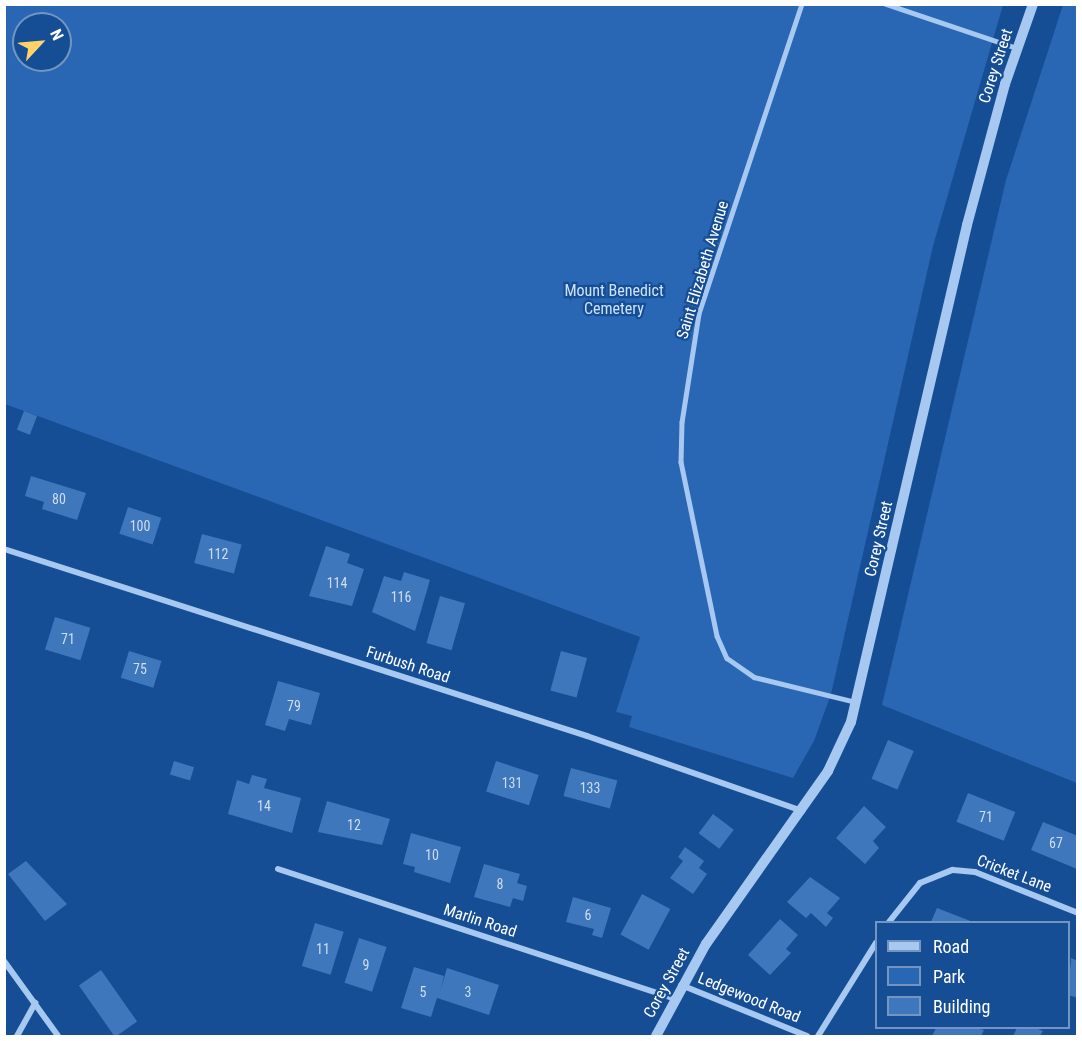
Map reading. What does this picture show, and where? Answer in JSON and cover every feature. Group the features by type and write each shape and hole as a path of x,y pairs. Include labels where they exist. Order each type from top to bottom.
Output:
{"street":[{"name":"Corey Street","path":"656,1036 681,984 802,811 837,755 856,702 968,225 1017,48 1033,4"},
{"name":"Furbush Road","path":"4,549 586,736 802,811"},
{"name":"Marlin Road","path":"279,869 673,998"},
{"name":"Cricket Lane","path":"890,921 920,883 953,870 975,872 1077,913"},
{"path":"818,1036 875,945"},
{"path":"4,961 58,1036"},
{"name":"Ledgewood Road","path":"681,984 807,1036"},
{"path":"17,1036 35,1003"}],"lane":[{"name":"Saint Elizabeth Avenue","path":"802,4 699,314 684,402 681,462 717,636 727,658 754,677 856,702"},
{"path":"886,4 1017,48"}],"green space":[{"name":"Mount Benedict Cemetery","path":"4,5 1003,5 933,246 831,694 814,741 793,778 629,727 632,716 616,712 640,637 5,404"},
{"path":"1063,5 1078,5 1077,783 882,705 1006,180"}],"building":[{"path":"24,411 37,416 30,435 17,430"},
{"path":"31,476 86,493 77,520 42,509 44,502 25,496"},
{"path":"128,507 161,518 153,544 119,534"},
{"path":"202,534 242,545 234,574 194,563"},
{"path":"326,546 350,554 347,563 364,569 352,606 309,596"},
{"path":"404,572 430,580 415,631 372,612 384,576 401,581"},
{"path":"440,596 465,603 451,650 426,643"},
{"path":"55,617 90,628 80,660 45,650"},
{"path":"129,651 162,661 153,688 121,678"},
{"path":"561,651 587,658 576,698 550,691"},
{"path":"278,681 320,693 311,725 289,719 285,731 265,725"},
{"path":"888,740 914,751 897,790 872,779"},
{"path":"174,761 194,767 190,781 170,774"},
{"path":"496,761 539,775 529,805 486,791"},
{"path":"571,768 617,780 610,808 563,796"},
{"path":"252,775 267,779 264,788 301,798 292,833 228,814 237,780 249,784"},
{"path":"968,793 1015,812 1004,841 956,822"},
{"path":"327,801 390,819 382,845 318,832"},
{"path":"864,806 886,827 873,841 879,848 865,864 836,838"},
{"path":"713,814 734,830 719,849 699,833"},
{"path":"1043,822 1078,836 1077,869 1031,850"},
{"path":"411,833 461,847 450,883 414,872 415,867 403,864"},
{"path":"685,847 704,861 699,868 707,874 693,894 670,878 683,861 678,857"},
{"path":"26,861 67,904 45,921 8,874"},
{"path":"484,864 520,874 517,883 527,886 523,901 513,898 510,907 474,897"},
{"path":"810,877 840,898 827,913 833,918 826,927 811,913 806,918 787,902"},
{"path":"642,894 670,909 649,950 620,935"},
{"path":"573,897 611,908 602,938 592,935 594,929 566,922"},
{"path":"937,908 970,921 931,921"},
{"path":"780,919 798,935 786,949 791,953 770,975 748,955"},
{"path":"315,923 344,932 331,975 302,966"},
{"path":"359,938 387,947 372,992 344,983"},
{"path":"1071,958 1078,961 1078,998 1070,996"},
{"path":"414,967 444,976 440,992 447,968 499,985 489,1015 437,998 431,1017 401,1008"},
{"path":"101,970 137,1022 114,1036 79,985"},
{"path":"936,1029 984,1030 981,1036 932,1036"},
{"path":"1016,1029 1043,1031 1040,1036 1013,1036"}]}
